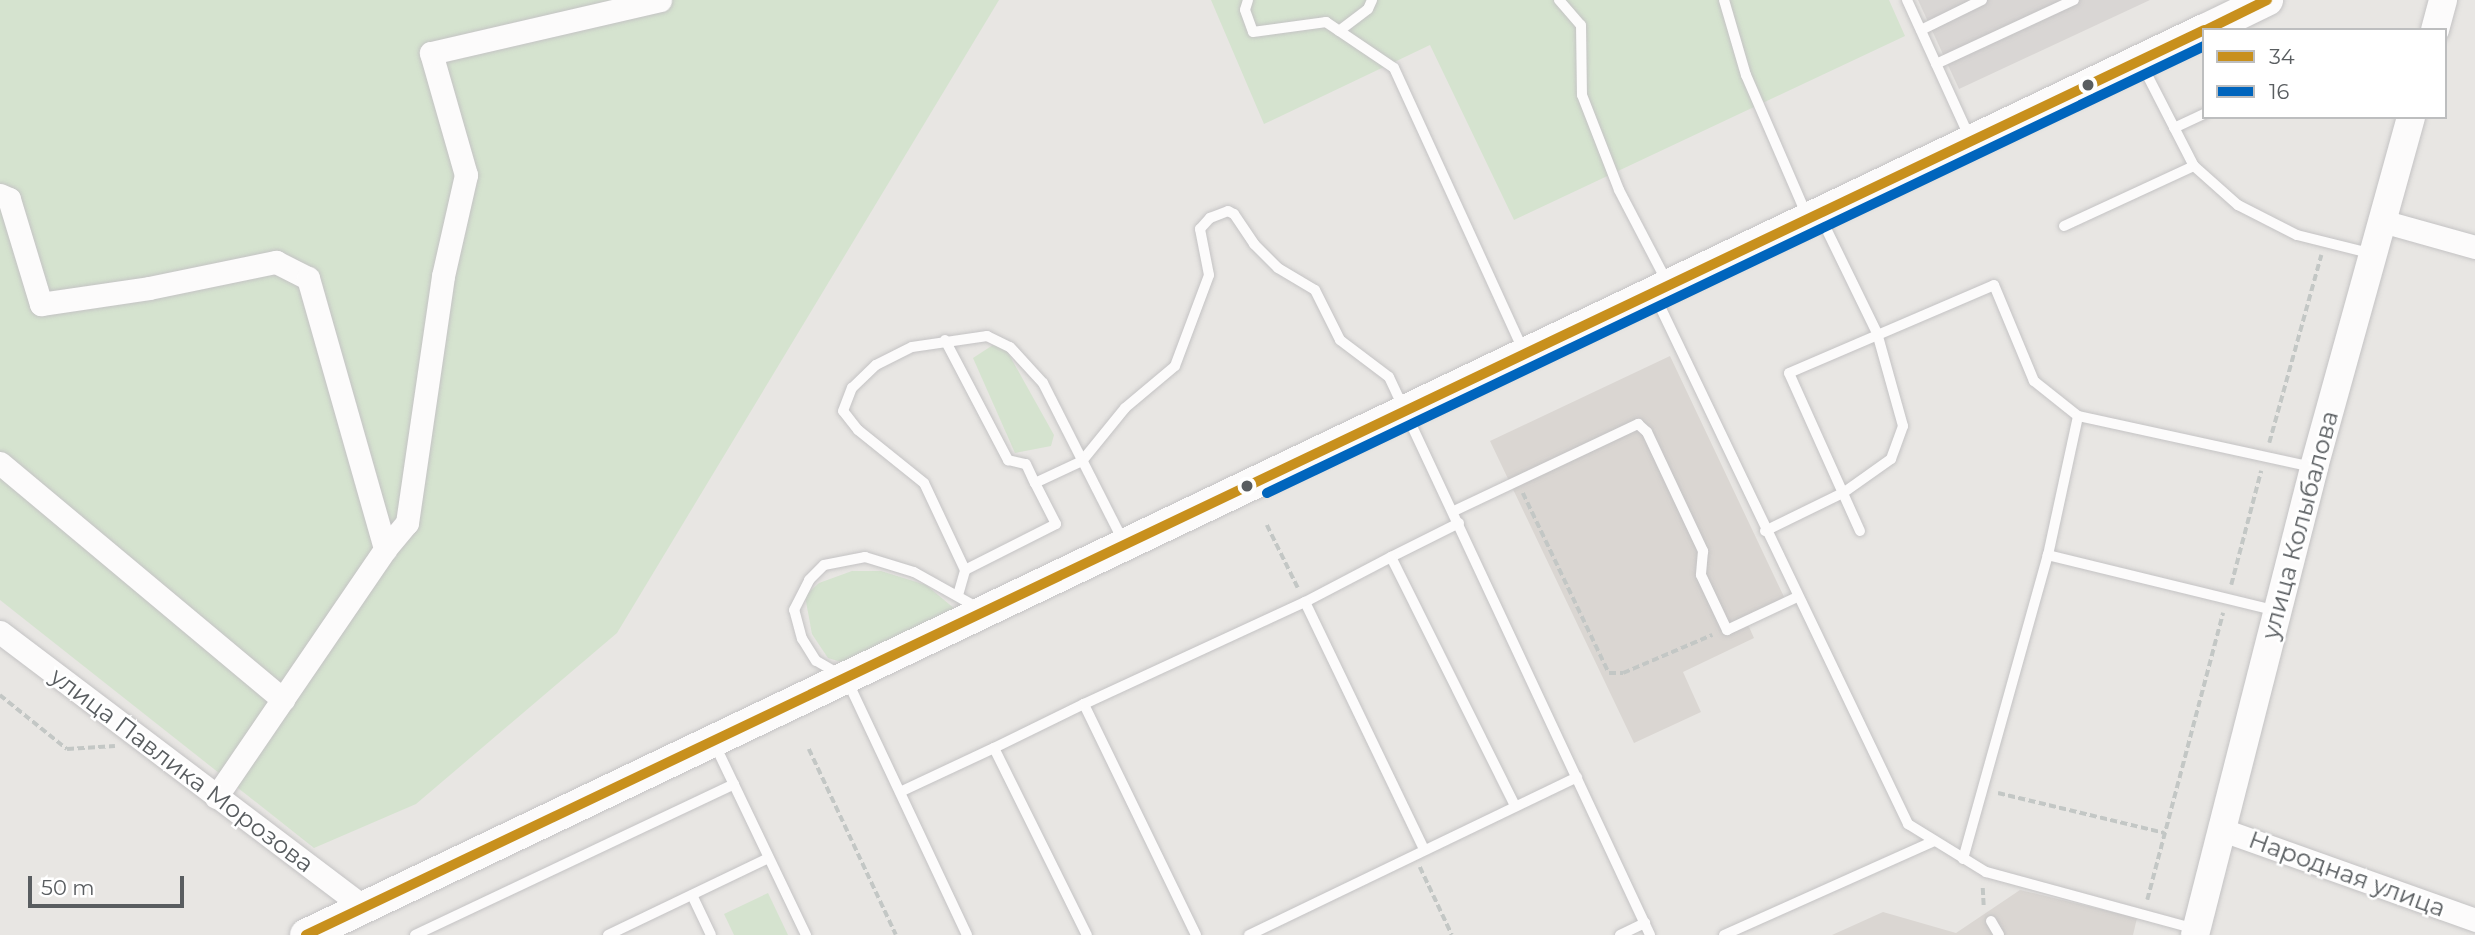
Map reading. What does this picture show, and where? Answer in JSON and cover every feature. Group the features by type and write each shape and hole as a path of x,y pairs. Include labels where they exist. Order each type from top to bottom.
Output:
{"main road":[{"path":"2208,28 2267,0"},
{"path":"306,935 846,678 970,603 1125,543 2202,31"}],"street":[{"path":"216,797 385,549 407,523 443,276 466,174 431,53 660,0"},
{"path":"2436,28 2443,0"},
{"name":"улица Колыбалова","path":"2196,932 2277,611 2410,119"},
{"path":"0,195 9,199 41,304 149,288 276,262 308,278 385,549"},
{"path":"2382,221 2475,247"},
{"path":"0,463 283,700"},
{"name":"улица Павлика Морозова","path":"0,632 365,908"},
{"name":"Народная улица","path":"2220,829 2475,920"}],"lane":[{"path":"1248,0 1245,10 1252,32 1326,22 1394,68 1525,354"},
{"path":"1339,31 1368,9 1372,0"},
{"path":"1559,0 1581,25 1581,95 1619,190 1765,531 1908,824 1986,872 2196,932"},
{"path":"1724,0 1746,75 1813,216 1877,333 1903,426 1891,458 1843,493 1765,531"},
{"path":"1907,0 1971,141"},
{"path":"1921,30 1982,0"},
{"path":"1936,64 2074,0"},
{"path":"2140,61 2194,166 2238,205 2297,236 2376,254"},
{"path":"2174,128 2202,115"},
{"path":"2064,226 2194,166"},
{"path":"1035,483 1082,461 1125,408 1175,366 1209,275 1200,229 1210,218 1228,211 1278,268 1308,283 1340,340 1389,377 1460,523 1650,935"},
{"path":"1860,531 1789,373 1994,285 2034,381 2078,416 2315,467"},
{"path":"970,603 965,570 924,483 858,430 843,411 852,388 876,365 912,347 987,335 1010,347 1043,383 1125,543"},
{"path":"944,340 1008,460 1026,464 1056,524 965,570"},
{"path":"1964,859 2048,555 2078,416"},
{"path":"1454,511 1630,427 1644,427 1703,551 1701,575 1727,631 1797,597"},
{"path":"900,792 1305,602 1460,523"},
{"path":"2048,555 2277,611"},
{"path":"967,935 846,678 816,661 802,639 794,610 809,580 824,565 865,557 914,572 970,603"},
{"path":"1391,557 1515,806"},
{"path":"1305,602 1419,852"},
{"path":"1084,704 1196,935"},
{"path":"714,742 806,935"},
{"path":"994,748 1087,935"},
{"path":"1255,934 1577,777"},
{"path":"415,935 734,784"},
{"path":"1724,935 1934,841"},
{"path":"608,935 769,858"},
{"path":"692,895 711,935"},
{"path":"1989,917 1999,935"},
{"path":"1620,935 1645,923"}],"path":[{"path":"1517,480 1609,673 1623,673 1695,639 1727,631"},
{"path":"1267,525 1305,602"},
{"path":"0,695 66,749 148,745"},
{"path":"809,749 896,935"},
{"path":"1983,789 2165,833"},
{"path":"1419,852 1452,935"},
{"path":"1986,872 1980,901 1989,917"}],"shaded area":[{"path":"1918,0 2150,0 1959,89"},
{"path":"1670,356 1785,599 1745,618 1754,638 1683,672 1701,712 1634,743 1490,441"},
{"path":"2020,890 2137,918 2133,935 1832,935 1883,912 1956,933"}],"green space":[{"path":"0,0 999,0 617,633 416,804 314,848 0,600"},
{"path":"1211,0 1889,0 1905,36 1514,220 1430,45 1264,124"},
{"path":"996,343 1007,351 1054,435 1051,446 1015,453 973,358"},
{"path":"852,571 881,571 926,585 955,609 848,664 828,658 812,634 805,596 819,583"},
{"path":"768,893 788,935 734,935 724,914"}],"transit line":[{"name":"34","path":"2210,28 2267,0"},
{"name":"34","path":"306,935 2202,31"},
{"name":"16","path":"1267,493 2202,47"}]}
